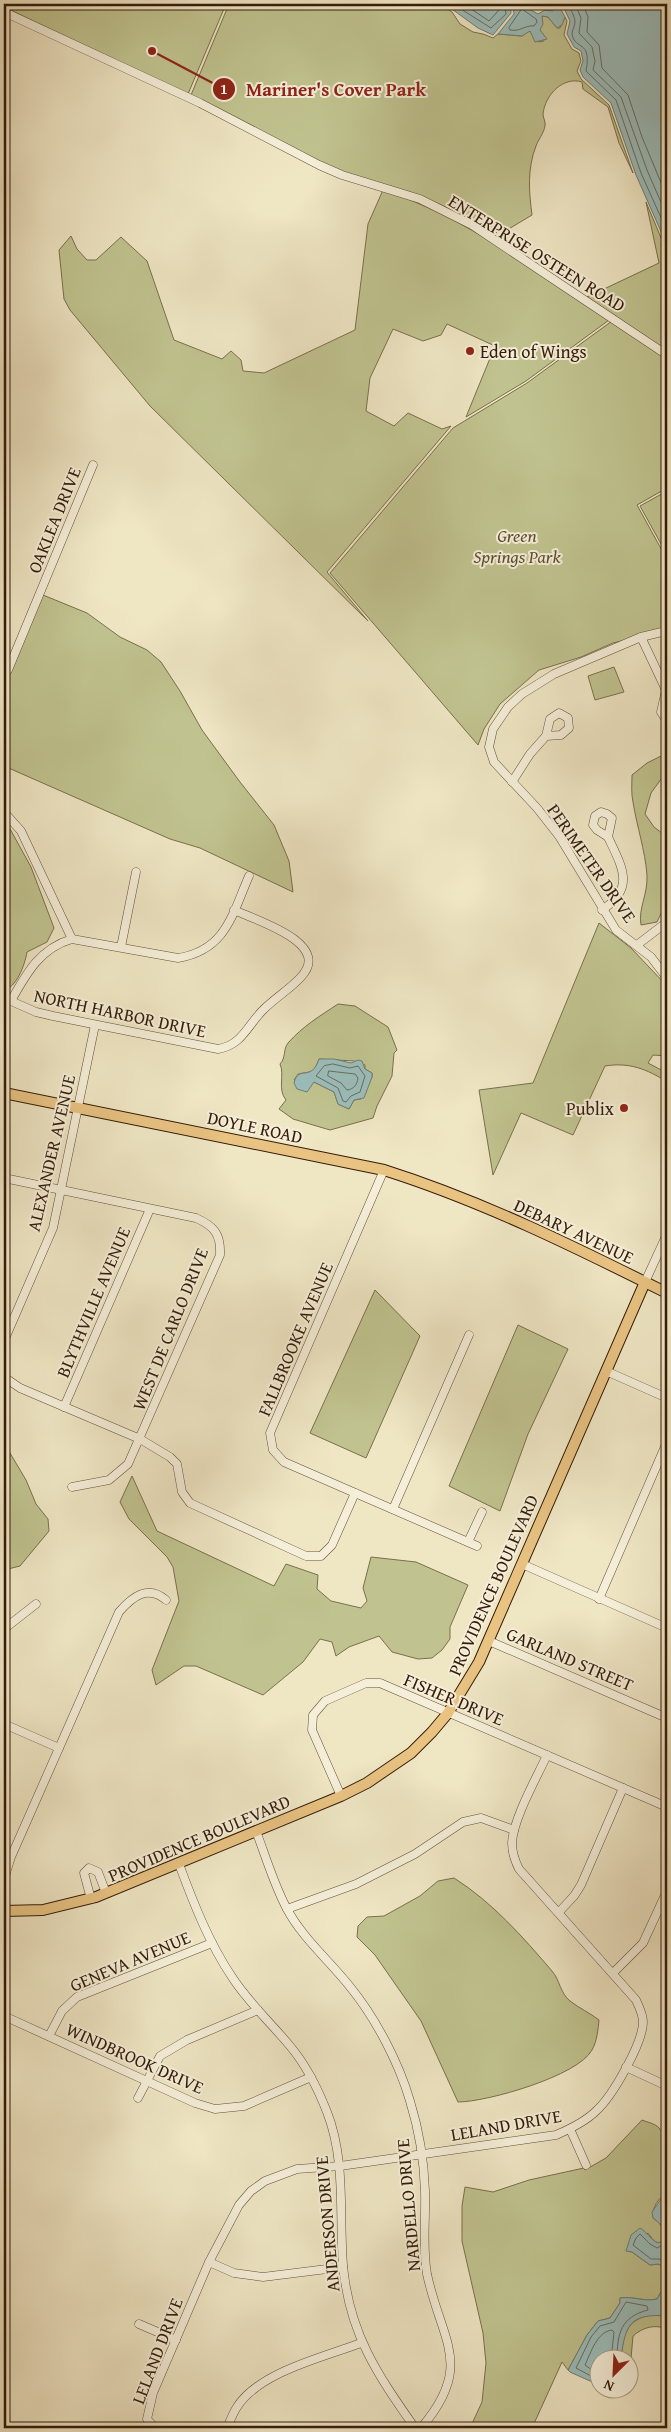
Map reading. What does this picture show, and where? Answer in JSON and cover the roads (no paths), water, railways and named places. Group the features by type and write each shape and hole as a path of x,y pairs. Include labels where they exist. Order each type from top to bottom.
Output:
{"main road":[{"name":"DOYLE ROAD","path":"4,1092 384,1170 427,1184 494,1212"},
{"name":"DEBARY AVENUE","path":"494,1212 667,1293"},
{"name":"PROVIDENCE BOULEVARD","path":"4,1911 43,1910 91,1899 341,1796 387,1771 411,1753 448,1713 469,1680 489,1641 646,1282"}],"street":[{"name":"ENTERPRISE OSTEEN ROAD","path":"4,12 200,103 319,166 420,199 449,212 472,224 667,355"},
{"name":"OAKLEA DRIVE","path":"8,670 93,465"},
{"name":"PERIMETER DRIVE","path":"667,633 662,632 641,637 554,674 522,694 508,707 493,729 489,747 494,762 537,808 558,836 616,930 651,957 667,978"},
{"path":"641,637 666,691 661,712 667,721"},
{"path":"512,782 530,754 546,736"},
{"path":"4,812 21,831 72,939"},
{"path":"602,910 619,896 623,886 624,872 608,837"},
{"path":"121,947 136,872"},
{"path":"7,1000 35,962 59,942 72,939 178,958 193,956 216,943 224,933 249,876"},
{"name":"NORTH HARBOR DRIVE","path":"7,1000 36,1012 218,1049 232,1047 276,996 302,977 307,966 307,953 303,945 292,936 234,910"},
{"path":"637,945 667,922"},
{"name":"ALEXANDER AVENUE","path":"4,1340 53,1228 95,1024"},
{"name":"FALLBROOKE AVENUE","path":"384,1170 270,1433 273,1450 284,1462 477,1546"},
{"path":"4,1178 150,1209"},
{"name":"WEST DE CARLO DRIVE","path":"72,1487 102,1483 113,1478 128,1464 220,1255 220,1243 216,1230 208,1223 196,1218 150,1209"},
{"name":"BLYTHVILLE AVENUE","path":"64,1407 150,1209"},
{"name":"PROVIDENCE BOULEVARD","path":"646,1282 667,1234"},
{"path":"393,1510 468,1335"},
{"path":"606,1371 667,1398"},
{"path":"4,1377 20,1388 140,1439 174,1461 180,1475 182,1492 190,1503 306,1556 321,1556 330,1549 355,1493"},
{"path":"599,1599 667,1442"},
{"path":"468,1542 482,1512"},
{"path":"522,1564 667,1628"},
{"path":"4,1879 11,1857 119,1612 129,1600 146,1592 160,1594 166,1600"},
{"path":"4,1629 36,1604"},
{"name":"GARLAND STREET","path":"489,1641 667,1718"},
{"path":"4,1652 4,1667"},
{"name":"FISHER DRIVE","path":"341,1796 312,1730 313,1715 319,1706 366,1684 380,1683 667,1807"},
{"path":"4,1724 59,1748"},
{"name":"LELAND DRIVE","path":"155,2428 147,2419 153,2393 210,2262 239,2205 265,2181 297,2169 340,2166 556,2134 570,2129 597,2111 615,2089 641,2032 642,2017 636,2000 519,1869 514,1859 512,1844 514,1830 546,1755"},
{"path":"558,1912 574,1896 581,1885 623,1788"},
{"path":"287,1909 356,1884 414,1854 463,1822 481,1818 514,1830"},
{"name":"NARDELLO DRIVE","path":"256,1831 287,1909 313,1946 366,2008 385,2040 410,2100 422,2154 424,2244 427,2273 451,2352 451,2375 441,2402 422,2428"},
{"name":"ANDERSON DRIVE","path":"179,1864 212,1943 232,1977 291,2047 311,2077 328,2113 340,2166 343,2267 348,2300 361,2343 379,2377 415,2428"},
{"path":"91,1899 84,1873 89,1868 98,1872 106,1893"},
{"path":"613,1973 643,1943 667,1891"},
{"name":"GENEVA AVENUE","path":"49,2036 62,2011 77,1997 212,1943"},
{"path":"138,2098 160,2056 187,2040 258,2010"},
{"name":"WINDBROOK DRIVE","path":"4,2016 195,2103 215,2108 230,2109 244,2106 311,2077"},
{"path":"626,2067 667,2086"},
{"path":"570,2129 586,2165"},
{"path":"210,2262 234,2273 263,2277 343,2267"},
{"path":"139,2324 176,2340"},
{"path":"227,2428 238,2406 261,2384 288,2370 361,2343"},
{"path":"585,2428 602,2428"}],"water":[{"path":"445,4 510,4 511,13 493,35 478,28"},
{"path":"513,4 525,4 529,9 538,14 545,10 553,11 558,4 565,17 562,25 557,28 548,17 542,16 543,24 540,30 547,39 535,42 530,31 522,36 498,34 514,14"},
{"path":"562,4 667,4 667,245 636,175 611,103 583,77 580,70 583,61 581,51 574,47 567,34 570,21"},
{"path":"319,1059 334,1059 351,1063 358,1060 362,1061 365,1069 372,1073 364,1098 354,1100 349,1109 338,1104 334,1092 314,1082 307,1092 297,1089 294,1083 296,1077 312,1070"},
{"path":"665,2193 667,2194 667,2268 658,2264 650,2265 632,2252 626,2251 631,2235 640,2228 656,2242 663,2241 664,2234 662,2228 653,2218 652,2212"},
{"path":"667,2288 667,2316 637,2319 628,2330 622,2350 588,2350 588,2380 568,2370 587,2335 598,2321 610,2318 620,2303 620,2298 657,2299 661,2292"}],"place":[{"name":"Mariner's Cover Park","path":"152,51"},
{"name":"Eden of Wings","path":"470,351"},
{"name":"Publix","path":"624,1108"}],"park label":[{"name":"Green Springs Park","path":"517,545"}]}
